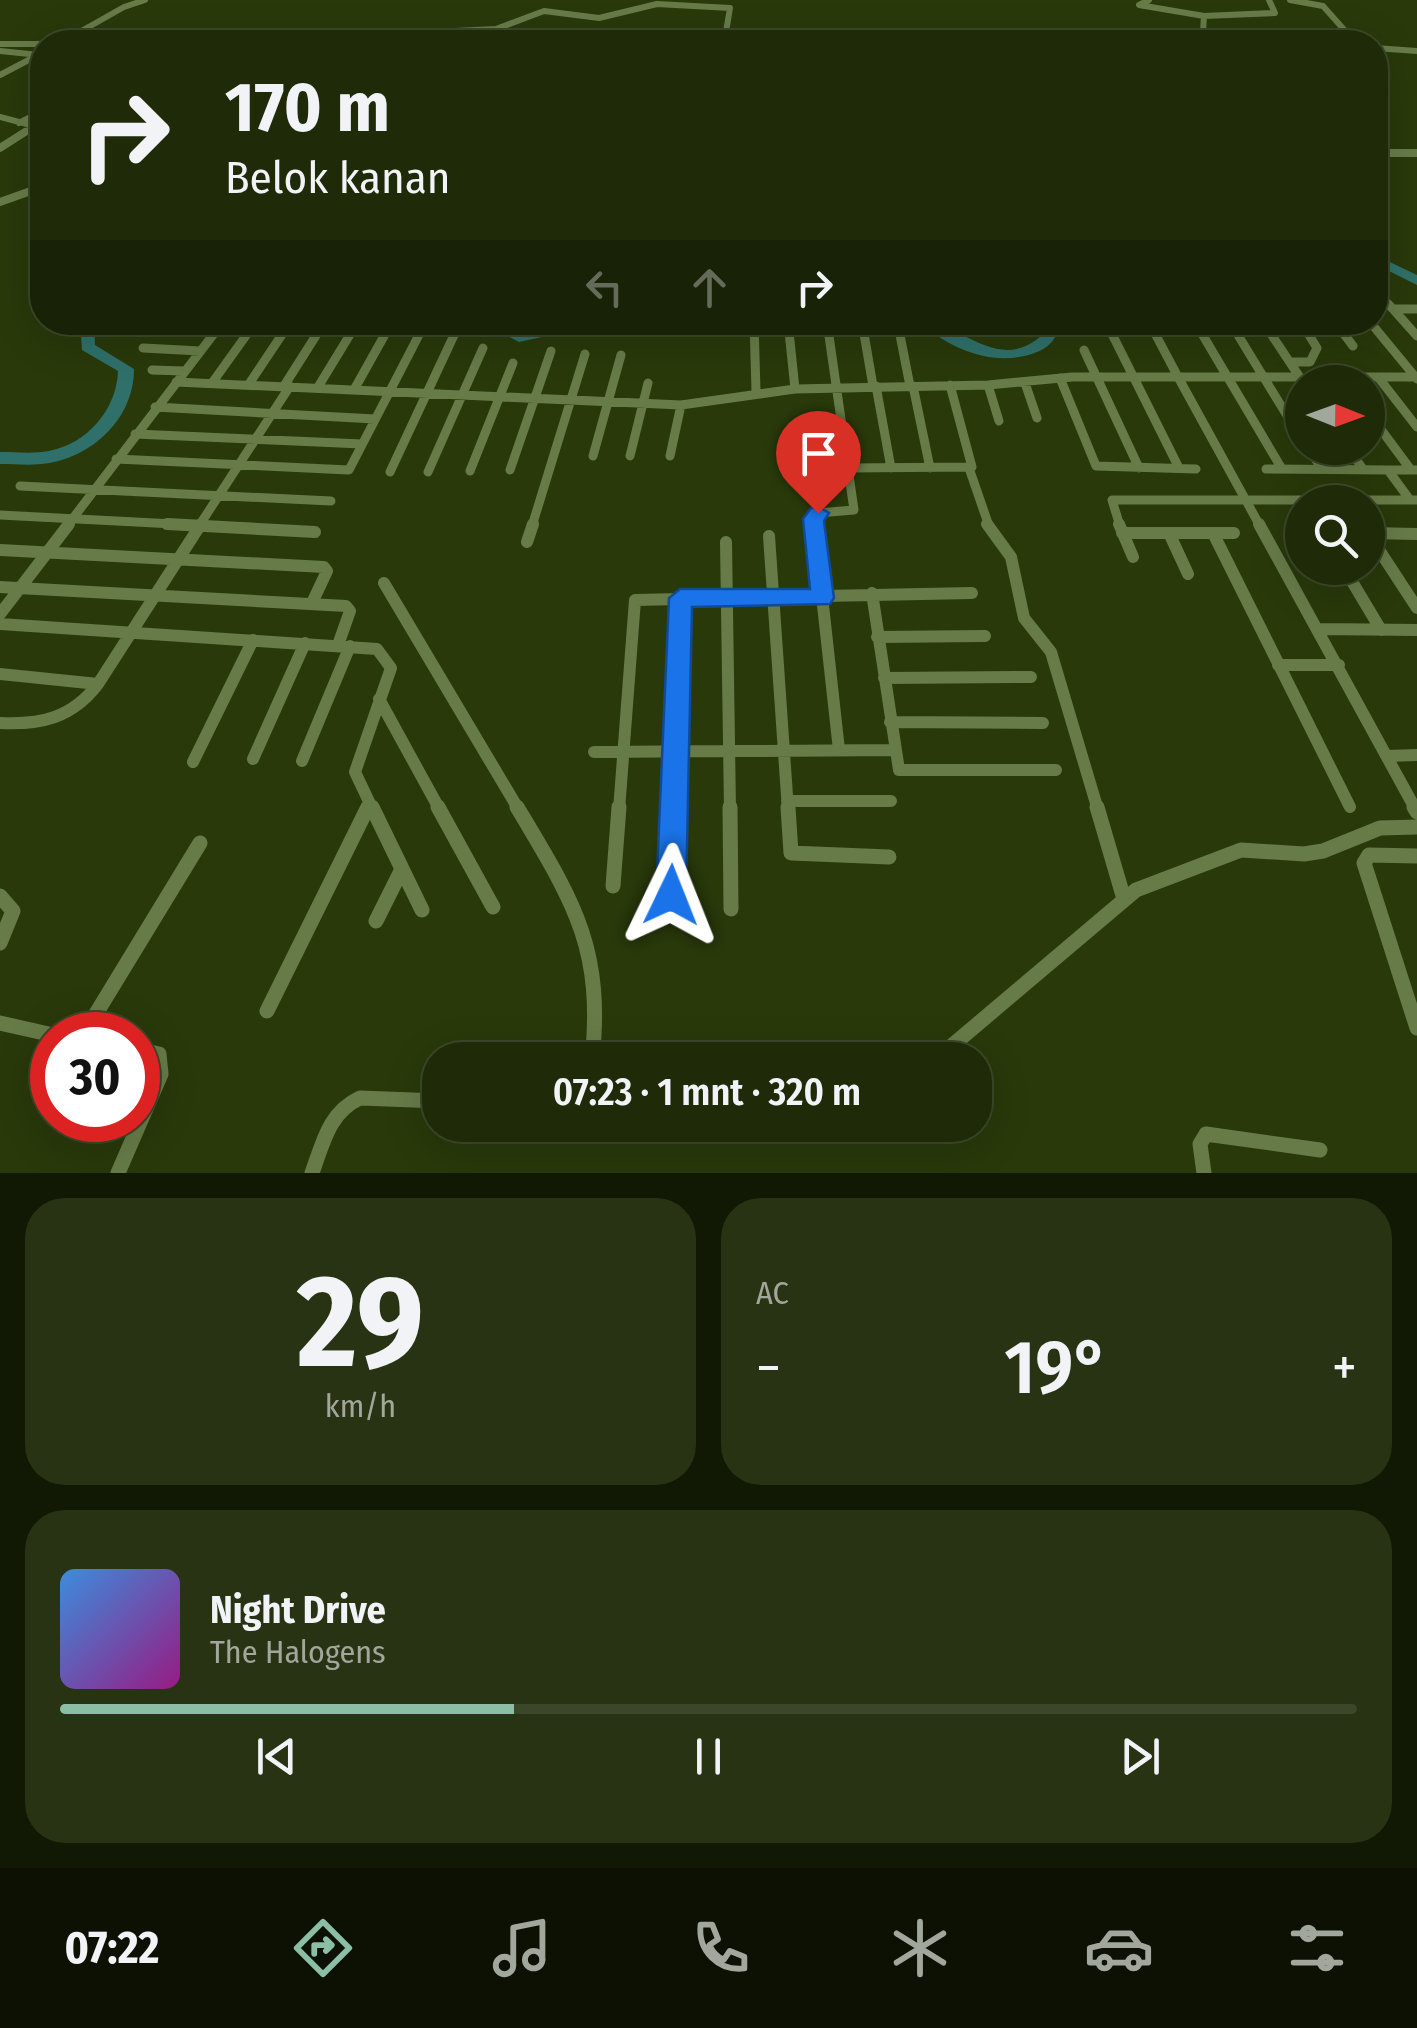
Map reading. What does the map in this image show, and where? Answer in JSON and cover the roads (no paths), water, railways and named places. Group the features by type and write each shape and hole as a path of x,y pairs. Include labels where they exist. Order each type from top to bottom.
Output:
{"street":[{"path":"86,30 145,0"},
{"path":"1149,0 1140,5 1204,16 1275,13 1269,0"},
{"path":"1290,0 1323,6 1345,30"},
{"path":"546,2 536,7 599,18 656,4 724,6 732,9 727,30"},
{"path":"488,30 543,11"},
{"path":"1203,30 1204,16"},
{"path":"0,47 30,45"},
{"path":"0,47 30,52"},
{"path":"1388,49 1417,51"},
{"path":"0,75 30,60"},
{"path":"0,117 30,125"},
{"path":"19,122 30,117"},
{"path":"0,148 30,132"},
{"path":"1388,153 1417,152"},
{"path":"0,202 30,191"},
{"path":"1388,303 1417,336"},
{"path":"1393,309 1417,309"},
{"path":"0,614 213,335"},
{"path":"212,383 246,335"},
{"path":"249,384 282,335"},
{"path":"0,723 42,724 83,706 273,413 317,335"},
{"path":"318,387 350,335"},
{"path":"356,388 385,335"},
{"path":"116,459 347,470 419,335"},
{"path":"390,472 454,335"},
{"path":"754,335 756,391"},
{"path":"789,335 795,389"},
{"path":"828,335 854,511 814,517 839,750"},
{"path":"864,335 891,468"},
{"path":"900,335 930,468"},
{"path":"1113,335 1179,468"},
{"path":"1157,335 1340,664 1417,812"},
{"path":"1202,335 1282,469"},
{"path":"1238,335 1285,413"},
{"path":"1272,335 1292,365"},
{"path":"1290,362 1310,361 1317,348 1309,335"},
{"path":"1344,335 1353,346"},
{"path":"1381,335 1417,378"},
{"path":"143,348 200,351"},
{"path":"428,472 483,348"},
{"path":"1084,350 1139,468"},
{"path":"510,470 551,352"},
{"path":"527,542 586,354"},
{"path":"593,456 620,355"},
{"path":"470,471 513,363"},
{"path":"152,370 184,372"},
{"path":"176,382 681,404 756,391 988,385 1096,376 1285,379"},
{"path":"1060,378 1094,464 1196,468"},
{"path":"1385,378 1417,378"},
{"path":"630,456 648,383"},
{"path":"1024,383 1037,418"},
{"path":"848,468 972,466 950,385"},
{"path":"988,385 999,421"},
{"path":"1385,387 1417,427"},
{"path":"670,456 681,404"},
{"path":"155,407 375,419"},
{"path":"1385,433 1414,470"},
{"path":"135,434 362,444"},
{"path":"1319,465 1322,469"},
{"path":"1360,465 1363,469"},
{"path":"968,468 984,518 1011,557 1024,618 1051,652 1124,899"},
{"path":"1266,469 1414,470"},
{"path":"1388,470 1414,500"},
{"path":"20,486 331,501"},
{"path":"1133,557 1111,506 1112,500 1414,500"},
{"path":"0,515 315,532"},
{"path":"1122,533 1234,533"},
{"path":"1169,533 1188,574"},
{"path":"1213,533 1350,807"},
{"path":"1416,536 1368,533 1417,608"},
{"path":"770,536 793,856 889,856"},
{"path":"726,542 732,909"},
{"path":"0,550 324,567 327,571 312,603"},
{"path":"384,584 576,911 594,958 594,1042"},
{"path":"1354,585 1381,630"},
{"path":"0,586 349,608 344,646 302,761"},
{"path":"872,593 894,750 902,771 1056,770"},
{"path":"613,886 633,602 972,593"},
{"path":"671,895 680,598"},
{"path":"0,624 377,649 389,663 354,769 422,910"},
{"path":"1320,629 1417,630"},
{"path":"877,637 986,636"},
{"path":"194,762 253,640"},
{"path":"253,759 306,643"},
{"path":"1278,666 1340,664"},
{"path":"0,674 98,684"},
{"path":"884,678 1031,677"},
{"path":"379,700 493,908"},
{"path":"890,722 1044,723"},
{"path":"594,752 894,750"},
{"path":"1388,756 1417,755"},
{"path":"787,801 891,801"},
{"path":"267,1011 370,804"},
{"path":"957,1042 1124,899 1163,878 1242,850 1304,854 1323,851 1380,828 1417,827"},
{"path":"97,1012 200,842"},
{"path":"1417,856 1369,855 1364,860 1417,1028"},
{"path":"376,921 402,869"},
{"path":"0,896 14,911 0,942"},
{"path":"0,1023 30,1030"},
{"path":"312,1173 332,1119 348,1102 360,1098 422,1100"},
{"path":"1204,1173 1200,1144 1206,1134 1320,1150"},
{"path":"118,1173 131,1142"}],"waterway":[{"path":"1388,266 1417,281"},
{"path":"0,458 57,456 89,440 117,409 126,383 126,369 87,347 87,335"},
{"path":"515,335 528,335"},
{"path":"948,335 979,350 1007,354 1035,347 1049,335"}]}
